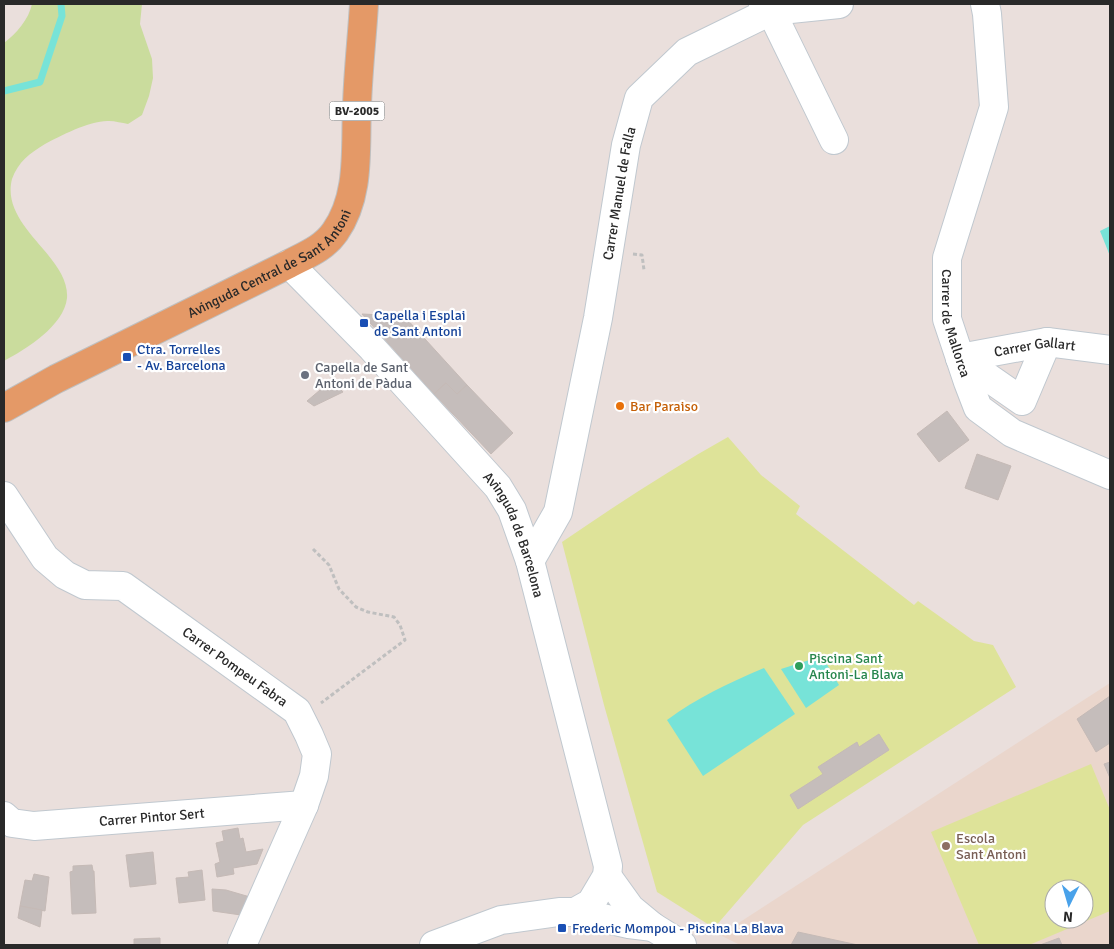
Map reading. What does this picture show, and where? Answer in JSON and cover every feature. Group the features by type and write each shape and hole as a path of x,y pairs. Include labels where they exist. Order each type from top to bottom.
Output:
{"main road":[{"name":"Avinguda Central de Sant Antoni","path":"4,408 56,379 289,264 322,246 329,240 344,218 355,179 357,106 364,4"}],"street":[{"name":"Carrer Manuel de Falla","path":"530,561 558,512 598,318 626,145 639,98 687,52 767,7 839,4"},
{"name":"Carrer de Mallorca","path":"985,4 988,14 994,107 948,258 947,319 978,408 1012,433 1110,475"},
{"path":"767,7 834,140"},
{"name":"Avinguda de Barcelona","path":"289,264 372,348 498,487 512,510 530,561 592,801 608,866 608,876"},
{"path":"960,358 1022,401 1047,342"},
{"name":"Carrer Gallart","path":"960,358 1047,342 1110,350"},
{"name":"Carrer Pompeu Fabra","path":"4,496 45,558 65,576 85,585 123,586 297,711 301,718 317,754 314,776 304,806 242,945"},
{"path":"512,510 558,512"},
{"name":"Carrer Pintor Sert","path":"4,816 12,823 34,826 304,806"},
{"path":"574,912 591,903 608,876 630,908 653,927 682,945"},
{"path":"434,945 501,920 559,912 574,912 629,924 653,927"}],"path":[{"path":"642,255 644,270"},
{"path":"301,718 405,640 400,625 394,617 368,612 356,607 339,589 329,565 313,549"}],"shaded area":[{"name":"Escola Sant Antoni","path":"1110,683 1110,945 740,945 720,935"}],"green space":[{"path":"32,4 142,4 140,24 152,59 153,78 142,115 128,124 102,121 67,133 34,151 25,158 15,173 12,179 11,196 16,212 25,227 58,268 65,283 67,298 59,318 43,336 4,361 4,43 21,26"},
{"name":"Piscina Sant Antoni-La Blava","path":"728,437 761,475 800,506 796,514 914,605 918,601 974,641 993,645 1016,687 803,825 714,928 657,892 604,705 562,542 644,488"},
{"path":"1091,764 1110,810 1110,911 1094,918 1094,879 1044,879 1044,929 1067,929 1029,945 979,945 931,832"}],"water":[{"path":"1110,226 1110,256 1100,231"},
{"path":"822,656 839,685 806,708 781,669"},
{"path":"764,668 795,714 703,776 667,720 690,704 714,691"}],"building":[{"path":"362,314 404,316 467,385 457,394 446,383 434,394"},
{"path":"332,380 343,392 314,406 307,401"},
{"path":"446,383 457,394 467,385 513,433 491,454 434,394"},
{"path":"947,411 969,440 939,462 917,434"},
{"path":"977,454 1011,466 998,500 965,488"},
{"path":"1110,696 1110,743 1096,752 1077,719"},
{"path":"879,734 889,750 798,809 790,795 823,774 818,767 857,742 859,747"},
{"path":"1110,762 1110,778 1104,764"},
{"path":"238,828 240,839 243,838 246,852 263,849 257,864 233,868 234,874 217,877 215,864 220,862 216,843 224,841 222,831"},
{"path":"153,852 156,884 130,887 126,855"},
{"path":"92,865 96,913 72,914 70,872 73,871 73,866"},
{"path":"202,870 205,900 179,903 176,878 189,877 188,872"},
{"path":"34,874 49,877 45,911 20,906 25,880 32,881"},
{"path":"212,889 226,890 250,897 241,915 213,911"},
{"path":"20,906 42,910 40,927 18,918"},
{"path":"798,932 858,945 791,945"},
{"path":"160,938 160,945 134,945 134,939"},
{"path":"1059,938 1062,945 1040,945"}],"waterway":[{"path":"4,91 40,82 62,16 61,4"}],"place":[{"name":"Capella i Esplai de Sant Antoni","path":"364,323"},
{"name":"Ctra. Torrelles - Av. Barcelona","path":"127,357"},
{"name":"Capella de Sant Antoni de Pàdua","path":"305,375"},
{"name":"Bar Paraiso","path":"620,406"},
{"name":"Piscina Sant Antoni-La Blava","path":"799,666"},
{"name":"Escola Sant Antoni","path":"946,846"},
{"name":"Frederic Mompou - Piscina La Blava","path":"562,928"}]}
